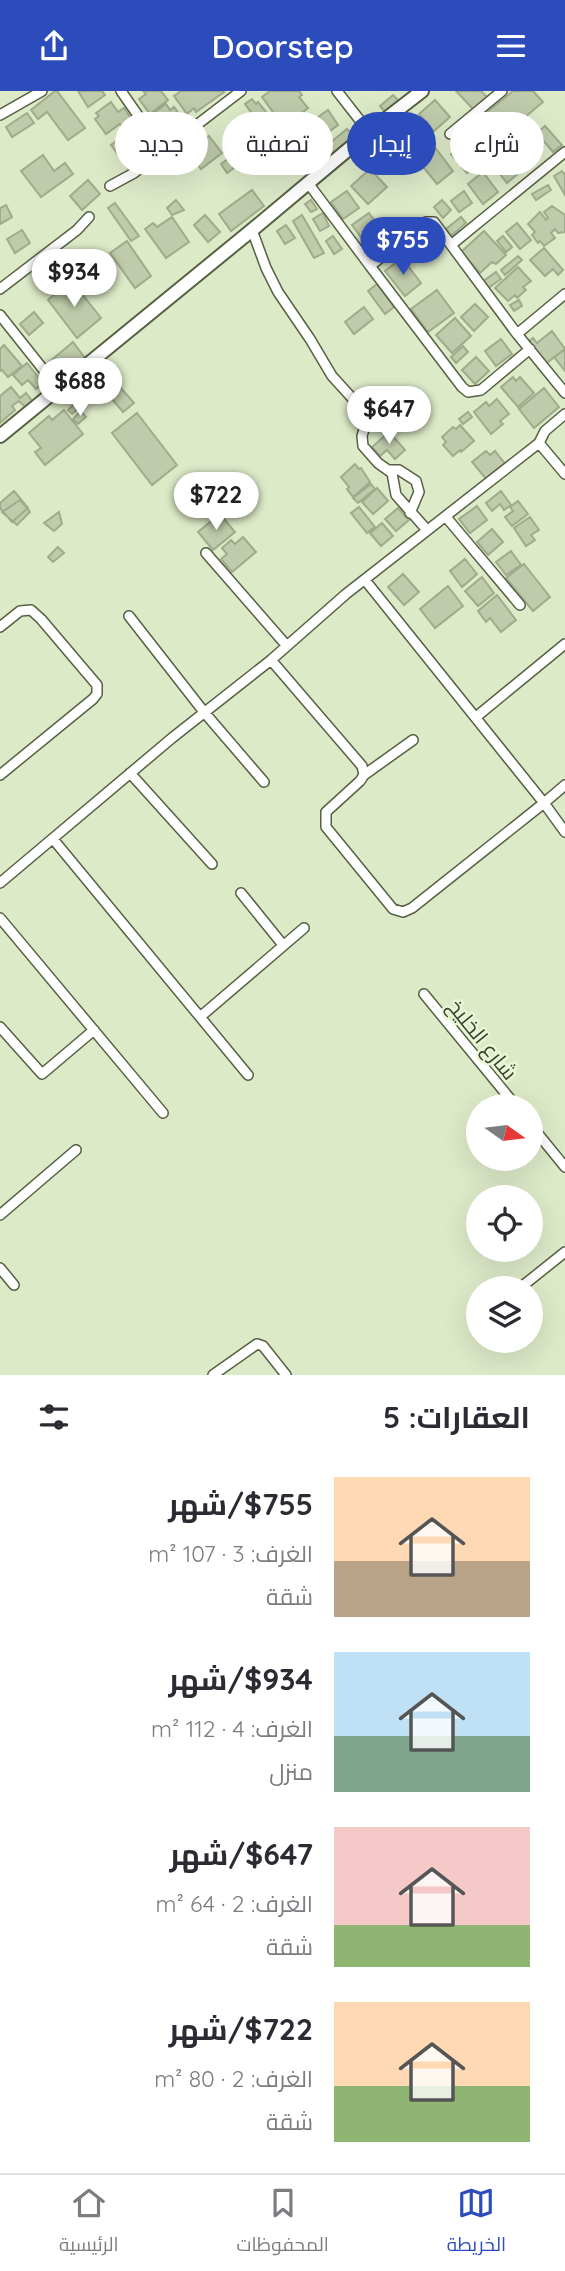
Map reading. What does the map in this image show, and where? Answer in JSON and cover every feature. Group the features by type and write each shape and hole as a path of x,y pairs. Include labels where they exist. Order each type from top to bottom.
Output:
{"street":[{"path":"0,115 42,91"},
{"path":"121,91 136,112"},
{"path":"208,116 241,91"},
{"path":"337,91 353,112"},
{"path":"395,112 422,91"},
{"path":"477,112 502,91"},
{"path":"0,436 347,150"},
{"path":"451,245 565,152"},
{"path":"110,186 131,175"},
{"path":"308,183 468,392 481,390 530,349"},
{"path":"0,289 89,217"},
{"path":"370,266 426,222 434,222 517,334 565,393"},
{"path":"252,230 278,292 332,376 362,409 365,426 363,446 392,473 396,495 427,530"},
{"path":"517,334 565,294"},
{"path":"0,315 58,388"},
{"path":"0,883 365,580 539,443 545,431 565,415"},
{"path":"539,443 565,474"},
{"path":"387,470 400,470 416,481 419,492 410,513"},
{"path":"446,517 520,605"},
{"path":"206,553 287,646"},
{"path":"365,580 565,832"},
{"path":"0,627 20,611 31,610 98,688 93,699 0,775"},
{"path":"129,616 204,712 264,782"},
{"path":"476,717 565,644"},
{"path":"271,660 362,766 364,775"},
{"path":"413,740 364,775 327,812 326,827 398,912 412,908 565,785"},
{"path":"130,773 212,864"},
{"path":"53,839 248,1075"},
{"path":"241,893 284,945"},
{"path":"0,918 163,1113"},
{"path":"200,1017 304,928"},
{"name":"شارع الخليخ","path":"424,994 506,1094"},
{"path":"0,1027 42,1074 94,1030"},
{"path":"543,1140 565,1167"},
{"path":"0,1215 76,1150"},
{"path":"535,1276 565,1252"},
{"path":"0,1268 14,1285"},
{"path":"213,1375 257,1344 263,1346 286,1375"}],"building":[{"path":"55,91 85,128 68,140 47,112 38,119 31,110"},
{"path":"78,91 102,91 105,95 88,107"},
{"path":"143,91 161,91 168,100 153,112 149,112 139,99 146,94"},
{"path":"181,91 224,92 196,112 194,108 186,112 174,96"},
{"path":"270,91 299,91 302,95 299,97 308,108 303,112 273,112 262,97"},
{"path":"456,91 481,91 487,97 474,110"},
{"path":"513,91 533,91 543,102 531,112 487,112"},
{"path":"393,95 399,101 387,112 380,106"},
{"path":"252,99 266,112 251,112 245,104"},
{"path":"435,100 450,117 436,129 436,112 421,112"},
{"path":"111,102 118,112 115,112 115,128 106,134 95,119 99,116 96,113"},
{"path":"166,104 170,110 174,107 178,112 155,112"},
{"path":"27,113 34,123 12,137 6,127"},
{"path":"544,127 562,145 553,152 544,141"},
{"path":"347,129 347,143 333,154 333,140"},
{"path":"208,137 222,153 208,164"},
{"path":"436,149 450,167 450,173 437,184 430,175 436,175"},
{"path":"43,155 54,171 65,163 73,174 41,197 21,171"},
{"path":"562,171 565,175 565,195 554,176"},
{"path":"363,175 376,175 387,187 368,204 351,186"},
{"path":"479,175 485,175 498,192 483,204 468,184"},
{"path":"501,175 516,175 507,183"},
{"path":"88,180 100,194 82,210 70,196"},
{"path":"548,185 551,190 536,200 532,194"},
{"path":"252,190 264,206 231,231 219,214"},
{"path":"347,191 359,208 343,219 331,202"},
{"path":"464,191 472,203 459,212 451,201"},
{"path":"176,200 184,210 172,215 167,208"},
{"path":"311,200 317,209 311,212 305,204"},
{"path":"442,200 451,210 443,218 434,207"},
{"path":"115,203 139,236 131,241 108,208"},
{"path":"6,205 12,217 0,224 0,208"},
{"path":"552,206 565,215 565,232 558,233 555,229 551,233 555,238 544,246 532,235 535,232 528,224 540,212 546,220 548,218 544,212"},
{"path":"323,213 329,226 320,231 313,219"},
{"path":"369,213 389,240 372,252 352,225"},
{"path":"205,215 220,232 208,242 194,225"},
{"path":"302,215 324,253 314,258 293,221"},
{"path":"172,217 189,242 166,258 145,229 153,223 157,227"},
{"path":"461,217 466,223 451,236 446,229"},
{"path":"517,223 531,240 520,249 506,232"},
{"path":"286,225 295,238 285,244 277,231"},
{"path":"22,230 30,243 15,253 7,239"},
{"path":"484,231 506,255 496,264 492,262 480,273 461,252"},
{"path":"333,236 342,249 334,254 326,241"},
{"path":"503,236 512,247 506,252 497,241"},
{"path":"127,241 151,276 135,288 110,253"},
{"path":"544,248 563,270 558,275 553,269 545,276 530,260"},
{"path":"518,256 522,260 505,275 501,270"},
{"path":"402,258 421,283 405,296 385,271"},
{"path":"518,267 531,281 523,287 526,290 517,298 515,295 508,301 495,288"},
{"path":"496,272 501,279 487,289 482,282"},
{"path":"71,280 101,318 77,338 48,300"},
{"path":"377,284 394,307 385,314 368,291"},
{"path":"437,290 454,313 428,332 411,309"},
{"path":"519,300 522,306 514,311 510,305"},
{"path":"475,304 488,317 474,331 461,317"},
{"path":"364,307 373,319 354,334 345,322"},
{"path":"34,312 43,323 29,335 20,324"},
{"path":"455,318 471,336 452,353 436,335"},
{"path":"552,331 565,349 544,365 528,342 533,338 537,343"},
{"path":"501,339 512,354 496,366 485,351"},
{"path":"73,342 85,358 61,378 48,363"},
{"path":"4,345 22,366 8,377 0,371 0,349"},
{"path":"463,346 468,352 456,363 451,357"},
{"path":"565,349 565,371 554,357"},
{"path":"476,357 489,371 475,384 462,370"},
{"path":"27,363 43,383 36,389 28,380 22,385 13,375"},
{"path":"104,369 134,403 123,412 94,378"},
{"path":"513,377 516,381 520,377 534,393 518,407 501,387"},
{"path":"11,387 20,398 26,393 33,402 26,408 19,401 12,406 15,410 0,423 0,396"},
{"path":"544,388 559,407 534,428 519,409"},
{"path":"497,399 509,414 500,421 503,424 491,434 474,412 486,402 489,406"},
{"path":"76,402 80,407 72,414 68,410"},
{"path":"64,410 83,434 45,465 35,452 41,448 29,433 49,416 52,420"},
{"path":"81,411 86,417 78,424 73,419"},
{"path":"468,412 472,417 463,424 459,419"},
{"path":"137,413 177,465 152,485 112,433"},
{"path":"460,425 474,441 453,456 443,445 446,442 442,437 453,427 456,429"},
{"path":"389,432 405,450 395,459 387,450 380,456 372,447"},
{"path":"486,451 490,455 495,451 506,465 487,480 472,462"},
{"path":"355,464 370,482 353,497 341,477"},
{"path":"371,484 375,489 358,503 353,498"},
{"path":"377,488 388,501 373,514 362,502"},
{"path":"14,491 28,508 12,522 0,508 0,503"},
{"path":"501,491 511,505 504,510 500,504 492,511 486,503"},
{"path":"20,500 30,512 17,525 2,512"},
{"path":"518,501 528,514 512,526 505,517 513,511 510,507"},
{"path":"477,506 487,520 470,533 459,519"},
{"path":"359,507 375,527 367,533 351,513"},
{"path":"398,508 409,520 396,531 385,519"},
{"path":"59,512 62,524 54,531 44,523"},
{"path":"220,514 235,532 213,550 198,532"},
{"path":"530,517 539,530 531,535 535,540 526,546 514,528"},
{"path":"382,523 393,536 381,546 370,533"},
{"path":"492,529 503,542 488,555 477,542"},
{"path":"243,537 256,552 232,572 221,559 227,554 222,548 231,540 235,544"},
{"path":"58,547 64,553 53,562 48,557"},
{"path":"511,551 521,565 506,575 496,562"},
{"path":"465,559 477,574 462,587 450,571"},
{"path":"524,564 550,597 533,611 506,578"},
{"path":"403,574 419,592 404,605 388,587"},
{"path":"482,577 494,593 478,606 465,591"},
{"path":"448,586 463,606 435,628 420,609"},
{"path":"497,595 516,620 501,632 490,618 486,622 478,611"}]}
